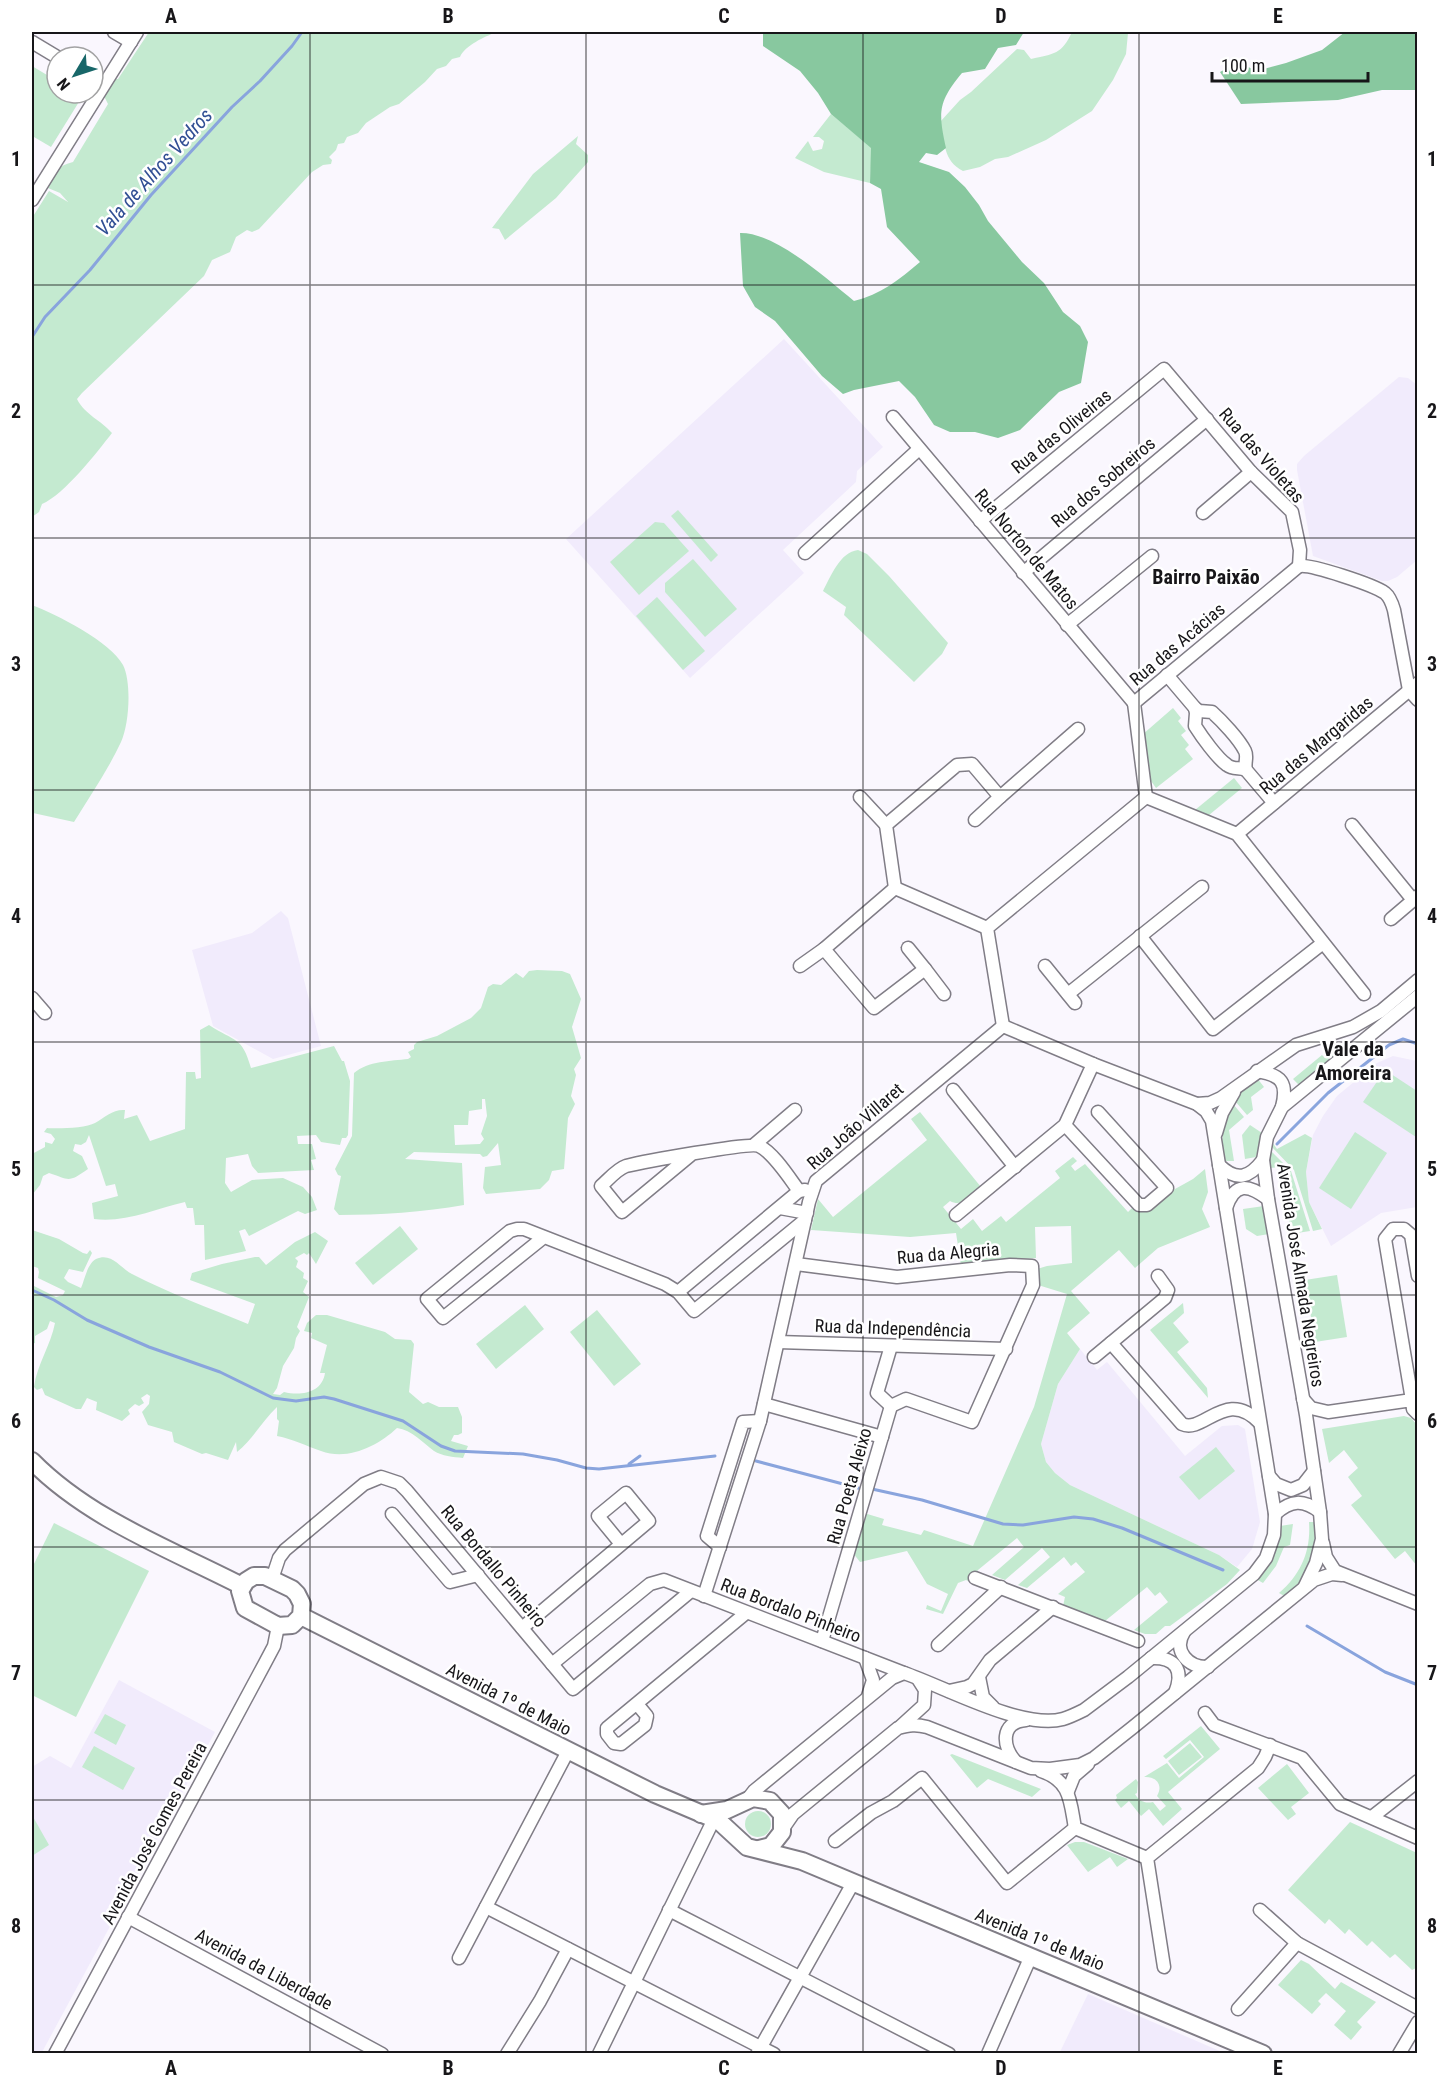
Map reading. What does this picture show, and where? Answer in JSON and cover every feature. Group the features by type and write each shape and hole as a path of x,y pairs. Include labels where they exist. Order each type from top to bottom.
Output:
{"main road":[{"path":"32,1461 57,1484 103,1515 242,1586"},
{"path":"254,1576 265,1576 272,1579 292,1589 302,1604 301,1616 292,1625 278,1626 245,1608 240,1595 246,1581 254,1576"},
{"name":"Avenida 1º de Maio","path":"301,1616 568,1751 721,1823 747,1847 802,1861 1263,2054"},
{"path":"707,1817 759,1797 770,1801 782,1814 783,1829 788,1844 802,1861"},
{"path":"738,1840 732,1827 732,1821 737,1808 744,1802"},
{"path":"759,1849 776,1842 783,1829"}],"street":[{"path":"105,73 134,37 114,32"},
{"path":"32,42 45,50"},
{"path":"32,200 85,105"},
{"name":"Rua das Violetas","path":"1164,369 1251,472 1292,512 1300,550 1299,566"},
{"name":"Rua das Oliveiras","path":"980,521 1164,369"},
{"name":"Rua Norton de Matos","path":"893,417 1134,703"},
{"name":"Rua dos Sobreiros","path":"1023,573 1207,419"},
{"path":"805,553 919,449"},
{"path":"1203,513 1251,472"},
{"path":"1067,626 1152,556"},
{"path":"1299,566 1317,568 1378,590 1389,598 1418,700"},
{"name":"Rua das Acácias","path":"1134,703 1299,566"},
{"path":"1167,675 1195,708 1199,711 1212,712 1243,748 1246,756 1244,765 1246,770 1274,803"},
{"name":"Rua das Margaridas","path":"1237,834 1413,686"},
{"path":"1134,703 1146,797"},
{"path":"1195,708 1195,726 1225,763 1232,768 1246,770"},
{"path":"975,820 1078,729"},
{"path":"886,825 957,765 972,764 1000,797"},
{"path":"860,797 886,825 895,888"},
{"path":"1146,797 1237,834 1364,994"},
{"path":"987,928 1146,797"},
{"path":"1352,825 1415,898 1390,919"},
{"path":"1045,966 1071,998 1140,936 1202,887"},
{"path":"895,888 987,928"},
{"path":"801,966 895,888"},
{"path":"987,928 1003,1026 1197,1104 1206,1111 1212,1121 1215,1134"},
{"path":"1140,936 1213,1029 1323,943"},
{"path":"908,948 944,994"},
{"path":"824,949 874,1008 925,969"},
{"path":"1197,1104 1210,1103 1296,1045 1353,1027 1381,1011 1418,980"},
{"name":"Avenida José Almada Negreiros","path":"1305,1588 1317,1563 1322,1539 1320,1512 1268,1199 1263,1160 1267,1137 1282,1107 1418,996"},
{"path":"32,998 45,1012"},
{"name":"Rua João Villaret","path":"704,1596 760,1420 806,1217 806,1190 1003,1026"},
{"path":"956,1215 1065,1125 1093,1064"},
{"path":"1257,1071 1270,1073 1280,1079 1286,1092 1282,1107"},
{"path":"1215,1134 1222,1113 1238,1086"},
{"path":"953,1090 1015,1167"},
{"path":"692,1154 622,1212 601,1186 624,1167 692,1154 755,1144 795,1110"},
{"path":"1065,1125 1138,1205 1147,1205 1167,1188 1098,1112"},
{"name":"Rua Bordalo Pinheiro","path":"552,1664 654,1582 664,1580 996,1710 1027,1720 1062,1719 1084,1710 1151,1658 1243,1584 1266,1558 1274,1535 1275,1514 1215,1134"},
{"path":"678,1292 780,1208 806,1190 768,1152 755,1144"},
{"path":"1219,1165 1233,1175 1246,1176 1252,1174 1263,1160"},
{"path":"1226,1209 1237,1189 1244,1187 1268,1199"},
{"path":"544,1237 443,1318 427,1299 510,1232 524,1229 665,1284 678,1292 694,1311 806,1217 780,1208"},
{"path":"1418,1276 1411,1236 1404,1229 1393,1229 1385,1239 1415,1399 1413,1409 1418,1414"},
{"path":"779,1242 790,1243 797,1248 797,1258"},
{"name":"Rua da Alegria","path":"797,1258 897,1276 1010,1265 1032,1266 1033,1285 1006,1349"},
{"path":"1094,1356 1168,1295 1167,1287 1158,1276"},
{"name":"Rua da Independência","path":"778,1342 1006,1349"},
{"path":"1111,1343 1182,1424 1194,1426 1216,1413 1235,1409 1245,1403 1254,1386"},
{"path":"891,1346 878,1393 891,1406 906,1399 972,1422 1006,1349"},
{"path":"1303,1399 1311,1408 1321,1412 1415,1399"},
{"path":"764,1404 882,1437"},
{"name":"Rua Poeta Aleixo","path":"822,1641 891,1406"},
{"path":"1235,1409 1245,1411 1260,1423"},
{"path":"1309,1438 1313,1423 1328,1412"},
{"path":"32,1471 57,1484"},
{"path":"1269,1476 1276,1484 1291,1490 1303,1485 1314,1471"},
{"name":"Rua Bordallo Pinheiro","path":"272,1579 279,1558 285,1550 364,1484 381,1477 399,1483 407,1491 573,1689 691,1591"},
{"path":"1275,1514 1284,1505 1301,1502 1311,1504 1320,1512"},
{"path":"392,1514 450,1582 478,1575"},
{"path":"1322,1539 1330,1565 1335,1571 1418,1604"},
{"path":"522,1628 621,1544"},
{"path":"1068,1791 1074,1776 1094,1758 1305,1588 1323,1576 1342,1575"},
{"path":"975,1578 1138,1641"},
{"path":"938,1645 1001,1587"},
{"path":"948,1691 967,1687 979,1677 990,1660 1053,1607"},
{"path":"637,1704 746,1613"},
{"name":"Avenida José Gomes Pereira","path":"57,2053 266,1664 274,1646 278,1626"},
{"path":"1187,1629 1180,1643 1181,1652 1194,1666 1208,1667"},
{"path":"865,1658 873,1680 872,1688 866,1699"},
{"path":"1151,1658 1170,1660 1176,1667 1180,1678 1175,1694"},
{"path":"744,1802 754,1791 892,1678 904,1673"},
{"path":"979,1677 983,1697 996,1710"},
{"path":"783,1829 793,1814 924,1705 925,1690 918,1679"},
{"path":"1205,1713 1214,1725 1302,1758 1340,1804 1418,1838"},
{"path":"1017,1763 1008,1754 1005,1745 1007,1734 1011,1725 1017,1720 1027,1720"},
{"path":"898,1728 916,1724 927,1727 1056,1778 1068,1791 1075,1828"},
{"path":"1147,1858 1257,1768 1270,1745"},
{"path":"459,1958 568,1751"},
{"path":"1031,1768 1068,1767 1094,1758"},
{"path":"835,1841 922,1778 1007,1883 1075,1828"},
{"path":"1372,1818 1418,1781"},
{"path":"599,2054 669,1910 707,1817"},
{"path":"1075,1828 1147,1858"},
{"path":"1147,1858 1164,1967"},
{"path":"760,2050 853,1883"},
{"path":"486,1907 633,1980 760,2050 774,2054"},
{"path":"669,1910 950,2054"},
{"path":"1260,1910 1297,1943 1418,2007"},
{"name":"Avenida da Liberdade","path":"129,1917 382,2054"},
{"path":"1238,2009 1297,1943"},
{"path":"507,2054 540,2001 568,1949"},
{"path":"988,2054 1031,1956"},
{"path":"1399,2054 1418,2022"}],"shaded area":[{"path":"784,339 883,447 857,471 856,482 783,550 804,573 690,678 566,539"},
{"path":"1399,377 1408,378 1417,385 1417,560 1397,577 1382,581 1313,556 1297,464"},
{"path":"281,911 288,918 321,1046 273,1059 213,1026 192,950 252,933"},
{"path":"1393,1056 1417,1061 1417,1207 1381,1213 1331,1246 1309,1202 1306,1172 1313,1135 1337,1096 1377,1063"},
{"path":"1080,1349 1097,1370 1107,1362 1185,1456 1222,1426 1238,1425 1245,1429 1260,1522 1252,1549 1237,1567 1219,1555 1070,1485 1046,1462 1041,1444 1058,1384"},
{"path":"119,1680 215,1732 41,2054 32,2053 32,1767 50,1756 71,1768"},
{"path":"1088,1994 1222,2052 1231,2053 1059,2054"}],"green space":[{"path":"149,32 496,32 476,42 446,66 437,69 399,104 390,107 366,123 358,133 347,137 344,143 338,144 329,157 332,160 331,164 323,165 312,172 259,229 252,232 247,230 236,237 230,252 212,260 204,276 82,393 77,399 80,405 112,433 70,482 42,504 39,512 32,517 32,218 49,191 68,202 60,193 48,188 52,178 60,168 73,162 108,104 105,91 114,79 118,79"},
{"path":"763,32 1024,32 1016,45 998,48 985,69 962,73 948,92 942,108 946,148 937,155 926,153 919,162 949,172 965,187 988,221 1022,262 1044,283 1063,312 1080,326 1088,342 1081,383 1059,392 1020,430 998,438 975,432 950,432 934,425 915,397 899,381 843,394 822,376 775,321 755,307 743,286 740,233 769,240 784,248 854,301 881,291 920,262 887,227 881,189 870,183 871,148 831,114 800,71 763,46"},
{"path":"1072,32 1128,33 1126,54 1113,80 1092,111 1046,140 1008,157 995,159 980,167 963,171 956,167 948,156 940,122 960,100 1017,49 1024,50 1031,59 1051,54 1065,45"},
{"path":"1345,32 1417,32 1417,90 1382,90 1338,100 1241,104 1220,72 1239,62 1256,71 1286,63 1322,50"},
{"path":"32,66 45,74 45,105 77,105 51,147 34,137 32,140"},
{"path":"831,114 872,148 870,183 824,172 795,158 808,141 813,151 822,149 824,141 819,137 813,137"},
{"path":"578,136 576,144 588,155 588,162 556,198 505,240 499,229 492,228 533,174"},
{"path":"678,510 718,555 711,562 671,516"},
{"path":"655,522 664,523 689,551 639,595 610,562"},
{"path":"858,550 867,554 889,576 948,643 942,654 914,682 844,615 846,607 823,591 841,560"},
{"path":"693,559 737,609 705,637 665,592 665,583"},
{"path":"657,597 705,651 683,670 636,616"},
{"path":"32,605 68,622 107,647 123,665 128,682 124,735 99,783 74,822 33,813 32,809"},
{"path":"1173,708 1181,718 1178,721 1186,731 1181,735 1189,745 1185,749 1193,759 1156,788 1149,778 1142,735"},
{"path":"1234,778 1242,788 1209,815 1195,810"},
{"path":"529,971 562,971 570,974 581,999 572,1027 581,1058 574,1069 576,1075 571,1096 575,1104 568,1118 564,1169 552,1171 549,1180 540,1189 486,1194 483,1188 485,1167 501,1165 498,1143 487,1156 483,1157 480,1154 414,1152 405,1159 462,1163 464,1205 402,1213 339,1215 334,1209 341,1176 335,1169 352,1136 354,1073 373,1064 408,1059 411,1057 408,1052 414,1049 417,1042 437,1036 471,1018 481,1008 488,987 493,984 501,985 516,973 523,978","holes":["482,1099 485,1099 487,1116 481,1134 484,1139 480,1144 455,1145 454,1125 468,1125 469,1111 482,1109"]},
{"path":"209,1025 241,1045 251,1068 334,1046 344,1061 350,1081 348,1135 342,1138 340,1145 321,1142 316,1135 297,1136 298,1144 312,1144 316,1159 311,1160 314,1170 258,1173 252,1166 248,1154 226,1158 225,1183 231,1192 252,1180 283,1178 303,1187 312,1197 317,1210 305,1214 298,1211 249,1236 245,1229 239,1231 246,1251 205,1260 204,1225 195,1225 193,1208 187,1208 185,1202 129,1217 94,1219 92,1203 118,1196 115,1184 106,1186 89,1135 86,1142 81,1145 75,1144 73,1151 82,1156 88,1169 69,1179 49,1173 43,1176 40,1185 32,1195 32,1154 45,1147 45,1142 52,1144 55,1139 51,1134 44,1132 47,1128 85,1126 113,1112 125,1110 124,1119 137,1115 150,1141 185,1129 186,1072 195,1072 196,1079 201,1078 200,1030"},
{"path":"1334,1051 1338,1055 1300,1086 1293,1079 1322,1055 1325,1058"},
{"path":"1385,1070 1417,1091 1418,1134 1416,1137 1363,1102"},
{"path":"1257,1078 1264,1087 1251,1097 1253,1110 1247,1115 1235,1101 1244,1088"},
{"path":"1233,1104 1244,1117 1229,1130 1234,1161 1224,1161 1223,1132"},
{"path":"920,1112 981,1187 963,1202 950,1201 943,1207 961,1229 973,1219 982,1231 1001,1216 1006,1222 1060,1178 1055,1171 1073,1157 1077,1161 1071,1166 1075,1171 1085,1164 1128,1212 1134,1206 1139,1210 1146,1210 1205,1169 1208,1192 1202,1209 1210,1227 1158,1248 1135,1268 1119,1250 1071,1291 1090,1313 1067,1333 1080,1349 1058,1384 1041,1444 1046,1462 1070,1485 1219,1555 1240,1570 1227,1584 1156,1634 1145,1634 1134,1630 1168,1602 1160,1592 1155,1596 1147,1587 1105,1621 1063,1606 1065,1597 1058,1594 1085,1572 1076,1562 1071,1566 1064,1557 1027,1588 1018,1585 1050,1557 1042,1548 1005,1580 992,1575 1024,1547 1017,1538 978,1570 970,1582 966,1580 958,1583 943,1614 926,1609 927,1605 941,1611 948,1594 927,1584 907,1551 860,1562 853,1553 864,1513 884,1519 882,1525 921,1535 924,1530 973,1546 1034,1407 1067,1294 1038,1285 1037,1269 1072,1263 1071,1226 1035,1227 1036,1258 961,1265 956,1233 910,1237 811,1230 818,1199 833,1217 927,1140 911,1119"},
{"path":"1250,1125 1262,1133 1256,1157 1245,1159 1242,1135"},
{"path":"1355,1132 1387,1153 1351,1209 1319,1188"},
{"path":"1305,1134 1312,1138 1306,1172 1309,1202 1322,1229 1313,1231 1294,1170 1271,1146 1272,1142 1277,1149"},
{"path":"1270,1150 1291,1171 1310,1231 1291,1234 1280,1167 1270,1168"},
{"path":"1264,1206 1269,1234 1257,1236 1246,1229 1243,1209"},
{"path":"400,1226 418,1249 373,1285 355,1263"},
{"path":"32,1230 59,1239 83,1253 87,1254 90,1250 92,1253 83,1272 69,1269 64,1278 81,1288 93,1261 102,1257 107,1258 146,1281 248,1324 255,1304 190,1280 192,1273 255,1257 259,1257 266,1265 295,1242 315,1232 328,1241 316,1264 309,1253 295,1258 298,1261 296,1267 304,1273 303,1278 308,1281 303,1292 309,1297 297,1327 300,1331 294,1348 283,1366 273,1394 310,1392 323,1380 325,1373 320,1373 327,1345 311,1338 312,1333 304,1331 307,1323 316,1315 327,1315 385,1332 395,1339 411,1340 414,1344 409,1392 423,1404 428,1402 439,1407 458,1407 462,1417 462,1433 454,1435 451,1441 468,1446 463,1458 437,1453 412,1434 397,1428 381,1441 362,1450 331,1454 277,1436 279,1421 277,1407 237,1452 236,1442 228,1460 206,1453 202,1454 174,1442 172,1432 148,1425 142,1412 149,1404 150,1396 147,1394 141,1398 144,1403 139,1406 135,1404 128,1410 130,1414 122,1421 96,1410 97,1402 87,1398 81,1409 76,1409 45,1395 42,1388 37,1390 34,1387 55,1323 50,1321 47,1329 35,1336 35,1343 32,1344 32,1285 56,1297 63,1295 65,1291 38,1278 38,1268 32,1266"},
{"path":"1337,1275 1347,1337 1315,1342 1305,1280"},
{"path":"1183,1303 1184,1313 1173,1323 1189,1342 1177,1352 1207,1388 1208,1398 1150,1330"},
{"path":"525,1305 544,1329 496,1369 476,1344"},
{"path":"597,1310 641,1364 614,1386 570,1332"},
{"path":"1404,1416 1411,1418 1417,1425 1417,1566 1405,1551 1395,1559 1351,1505 1362,1496 1348,1477 1358,1468 1344,1450 1329,1463 1322,1429"},
{"path":"1216,1447 1235,1471 1199,1500 1179,1477"},
{"path":"1309,1522 1316,1522 1316,1543 1310,1563 1306,1573 1286,1597 1279,1593 1299,1570 1303,1561 1308,1543"},
{"path":"54,1523 149,1571 76,1717 32,1695 32,1568"},
{"path":"1293,1524 1290,1545 1284,1547 1276,1566 1263,1583 1256,1579 1277,1543 1280,1526"},
{"path":"105,1714 126,1725 116,1745 94,1733"},
{"path":"1201,1726 1220,1749 1168,1792 1182,1809 1163,1826 1149,1809 1141,1816 1129,1801 1121,1808 1115,1800 1116,1795 1136,1779 1138,1782 1135,1794 1138,1798 1145,1802 1153,1802 1160,1811 1166,1806 1157,1796 1159,1784 1155,1779 1144,1777 1167,1763 1179,1778 1204,1757 1190,1740 1166,1759 1163,1756"},
{"path":"1190,1743 1202,1757 1179,1775 1168,1761"},
{"path":"94,1746 135,1768 123,1790 82,1767"},
{"path":"950,1755 1041,1789 1032,1797 988,1779 977,1788"},
{"path":"1287,1764 1309,1793 1291,1807 1296,1814 1288,1820 1258,1788"},
{"path":"758,1811 767,1815 771,1824 767,1833 758,1837 749,1833 745,1824 749,1815"},
{"path":"32,1815 49,1845 32,1856"},
{"path":"1350,1822 1417,1853 1418,1967 1412,1970 1395,1954 1390,1958 1372,1941 1367,1946 1349,1929 1345,1934 1329,1919 1325,1924 1288,1890"},
{"path":"1084,1842 1128,1859 1117,1867 1110,1857 1088,1872 1067,1845"},
{"path":"1301,1960 1309,1964 1335,1989 1341,1982 1376,2002 1357,2022 1362,2027 1351,2040 1334,2025 1346,2011 1326,1993 1318,2001 1321,2004 1312,2014 1278,1985"}],"waterway":[{"name":"Vala de Alhos Vedros","path":"32,337 45,317 90,270 151,195 232,107 260,81 302,32"},
{"path":"1277,1144 1328,1093 1389,1045 1403,1039 1418,1044"},
{"path":"32,1290 87,1320 149,1347 220,1372 273,1398 296,1401 324,1397 334,1399 403,1421 441,1446 455,1451 523,1454 599,1469 715,1456"},
{"path":"629,1464 640,1456"},
{"path":"756,1461 862,1489"},
{"path":"872,1489 922,1500 1003,1524 1023,1525 1074,1517 1093,1519 1122,1528 1223,1570"},
{"path":"1307,1626 1385,1672 1418,1685"}],"district":[{"name":"Bairro Paixão","path":"1206,577"},
{"name":"Vale da Amoreira","path":"1353,1061"}]}
